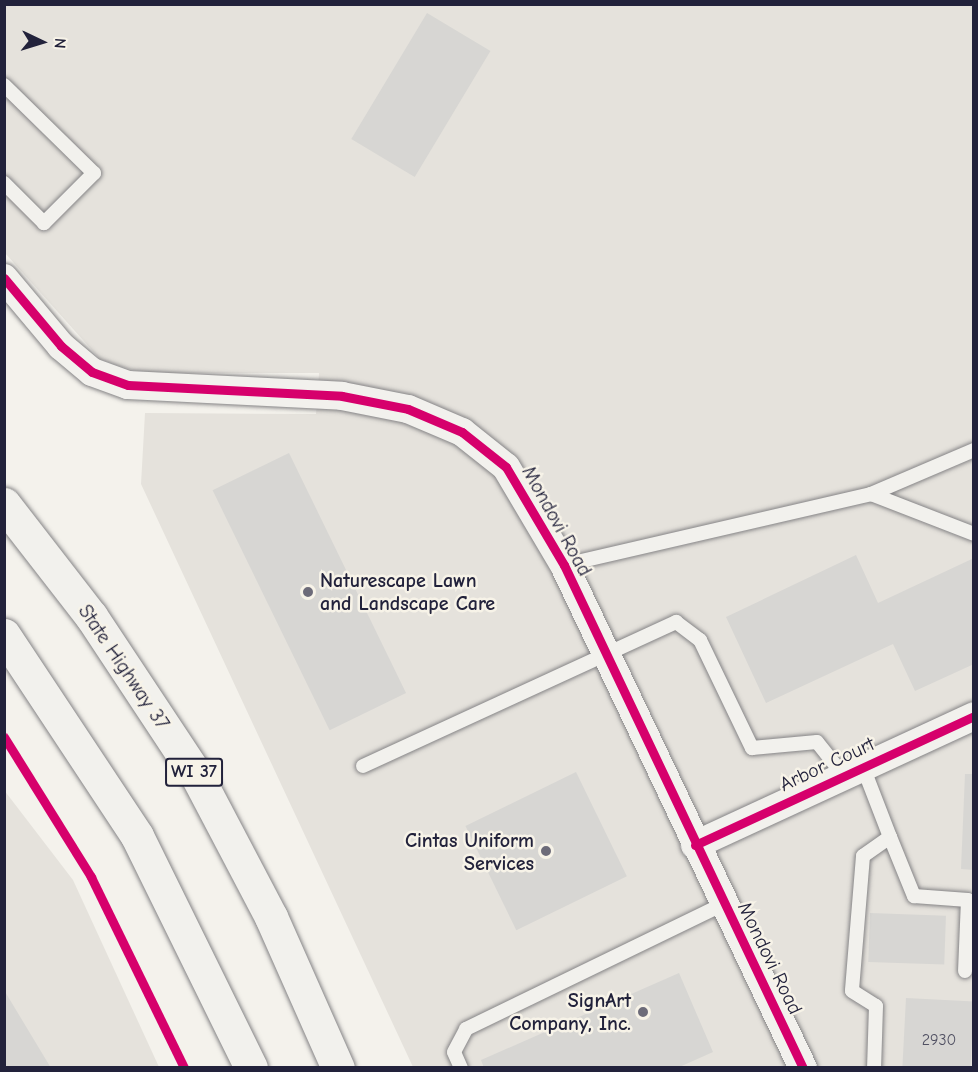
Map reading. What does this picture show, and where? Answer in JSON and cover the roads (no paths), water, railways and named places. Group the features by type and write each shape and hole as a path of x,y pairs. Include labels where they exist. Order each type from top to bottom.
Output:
{"main road":[{"name":"State Highway 37","path":"4,504 91,616 196,776 272,917 339,1068"},
{"path":"4,635 137,836 251,1068"}],"street":[{"name":"Mondovi Road","path":"4,278 61,346 92,372 128,385 342,396 408,409 462,432 506,467 564,565 602,653 803,1068"},
{"name":"Arbor Court","path":"695,845 974,716"}],"lane":[{"path":"4,85 94,173 44,223 4,183"},
{"path":"564,565 871,494 974,450"},
{"path":"871,494 974,534"},
{"path":"363,766 602,653 676,622 700,640 752,748 817,742 854,772 890,837 915,896 968,900 965,972"},
{"path":"874,1068 876,1006 852,991 863,856 890,837"},
{"path":"461,1068 454,1052 466,1029 724,904"}],"place":[{"name":"Naturescape Lawn and Landscape Care","path":"308,592"},
{"name":"Cintas Uniform Services","path":"546,851"},
{"name":"SignArt Company, Inc.","path":"643,1012"}]}
